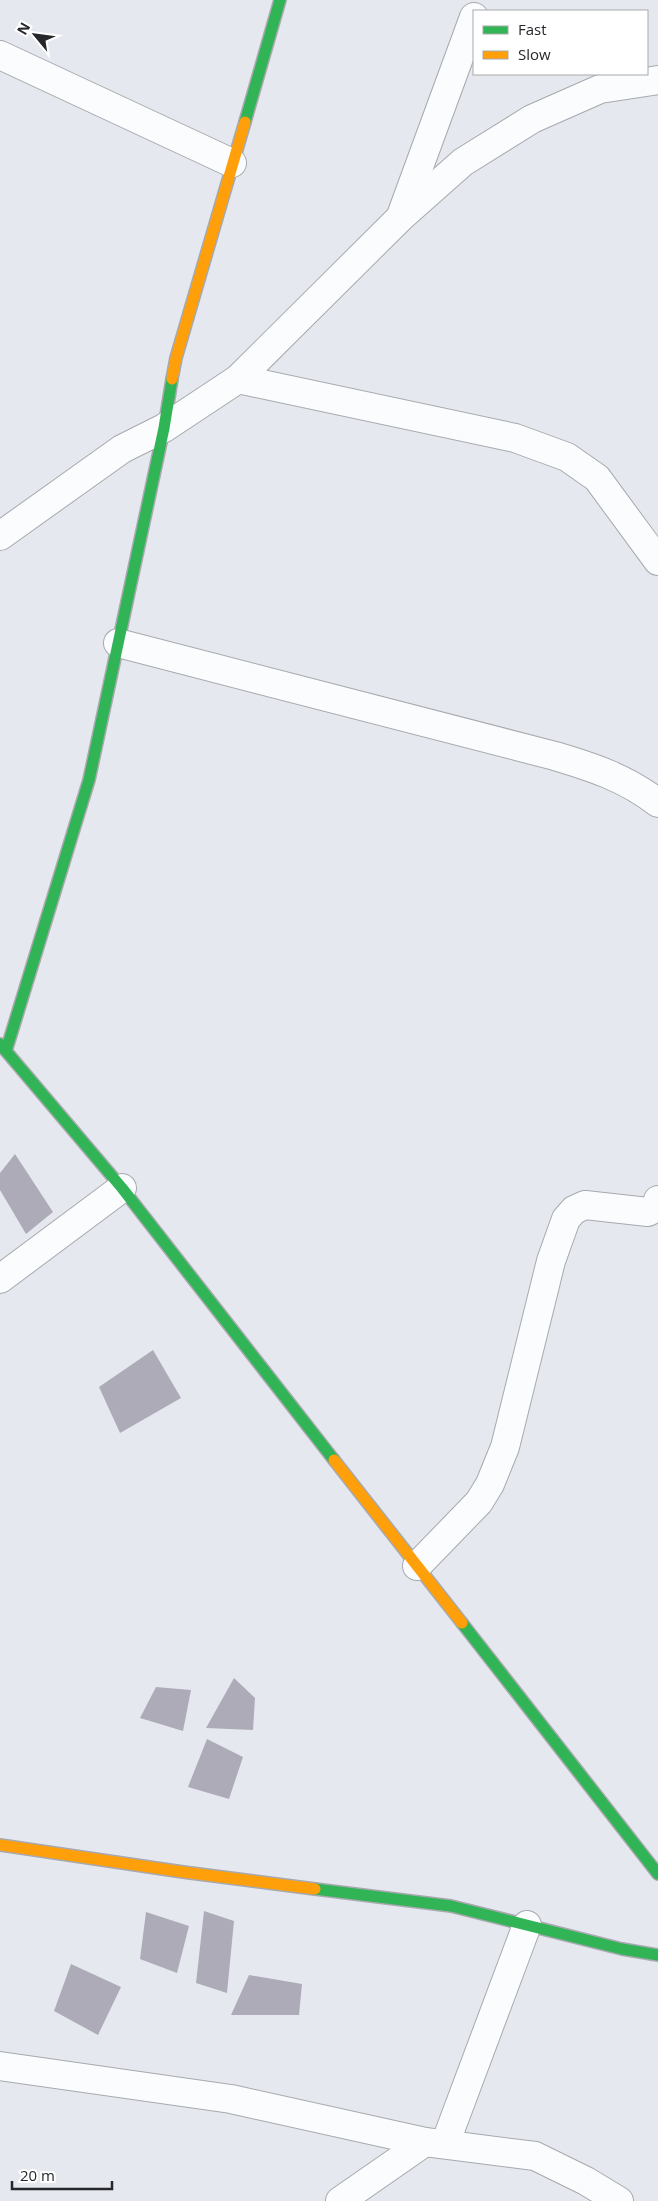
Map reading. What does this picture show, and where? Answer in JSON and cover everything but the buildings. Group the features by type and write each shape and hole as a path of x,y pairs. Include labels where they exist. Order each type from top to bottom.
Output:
{"street":[{"path":"280,0 176,358 164,428 89,780 3,1048 122,1188 658,1874"},
{"path":"401,217 473,20"},
{"path":"0,56 232,163"},
{"path":"0,536 122,449 164,428 238,379 401,217 463,162 532,118 600,90 658,80"},
{"path":"238,379 515,438 567,457 597,478 658,561"},
{"path":"118,643 555,756 607,772 647,794 658,803"},
{"path":"0,1279 122,1188"},
{"path":"417,1566 479,1502 490,1484 504,1447 551,1261 566,1219 574,1210 585,1205 648,1212 656,1207 658,1200"},
{"path":"0,1845 183,1872 451,1906 622,1949 658,1954"},
{"path":"340,2201 435,2143 526,1925"},
{"path":"0,2066 231,2099 435,2143 535,2156 586,2181 619,2201"}],"traffic: fast":[{"path":"245,122 280,0"},
{"path":"6,1051 89,780 164,428 172,379"},
{"path":"0,1044 122,1188 334,1460"},
{"path":"462,1623 658,1874"},
{"path":"315,1889 451,1906 622,1949 658,1955"}],"traffic: slow":[{"path":"172,379 176,358 245,122"},
{"path":"334,1460 462,1623"},
{"path":"0,1845 315,1889"}]}
